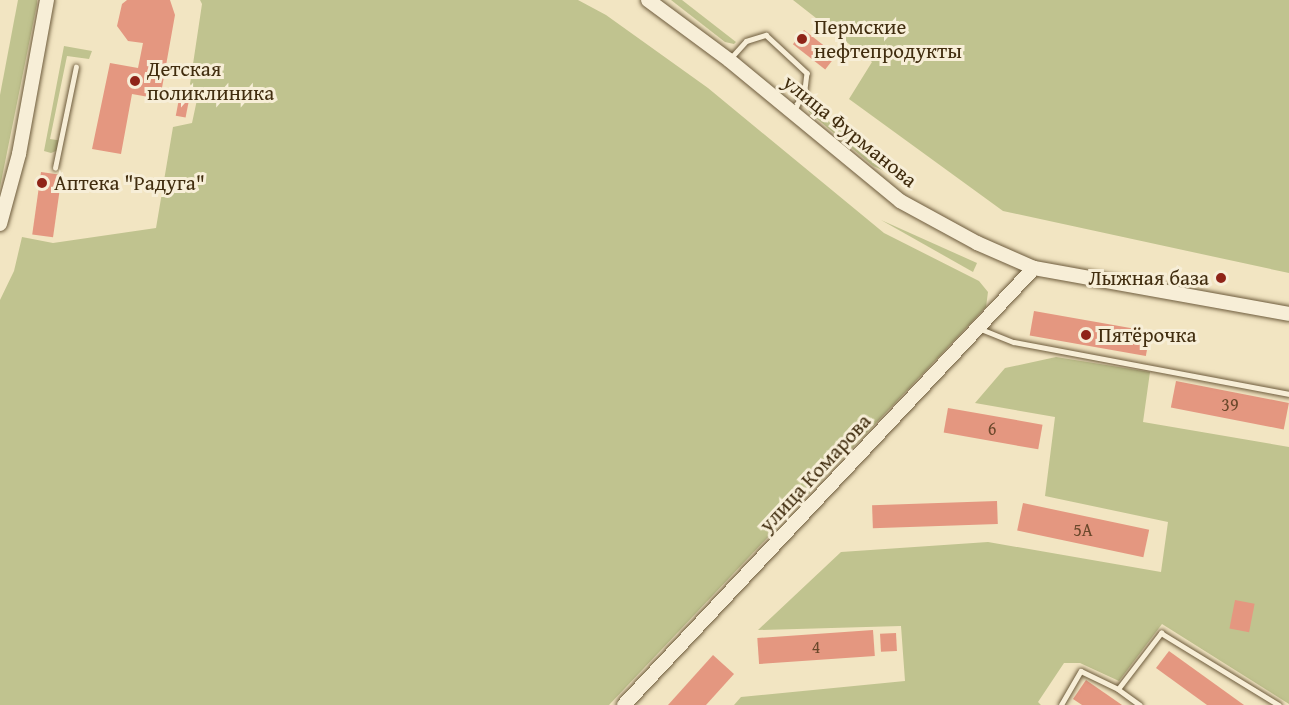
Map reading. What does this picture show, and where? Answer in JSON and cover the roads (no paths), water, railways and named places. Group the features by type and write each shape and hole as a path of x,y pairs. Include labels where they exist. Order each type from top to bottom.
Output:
{"main road":[{"path":"0,224 19,154 47,0"},
{"name":"улица Фурманова","path":"648,0 729,60 900,201 976,243 1034,268 1289,314"},
{"name":"улица Комарова","path":"624,705 1034,268"}],"lane":[{"path":"729,60 746,41 766,35 807,73 805,89 794,113"},
{"path":"55,168 76,67"},
{"path":"978,328 1014,342 1289,394"},
{"path":"1118,689 1161,633 1279,705"},
{"path":"1061,705 1081,671 1118,689 1140,705"}],"place":[{"name":"Пермские нефтепродукты","path":"802,39"},
{"name":"Детская поликлиника","path":"135,81"},
{"name":"Аптека \"Радуга\"","path":"42,183"},
{"name":"Лыжная база","path":"1221,278"},
{"name":"Пятёрочка","path":"1086,335"}]}
